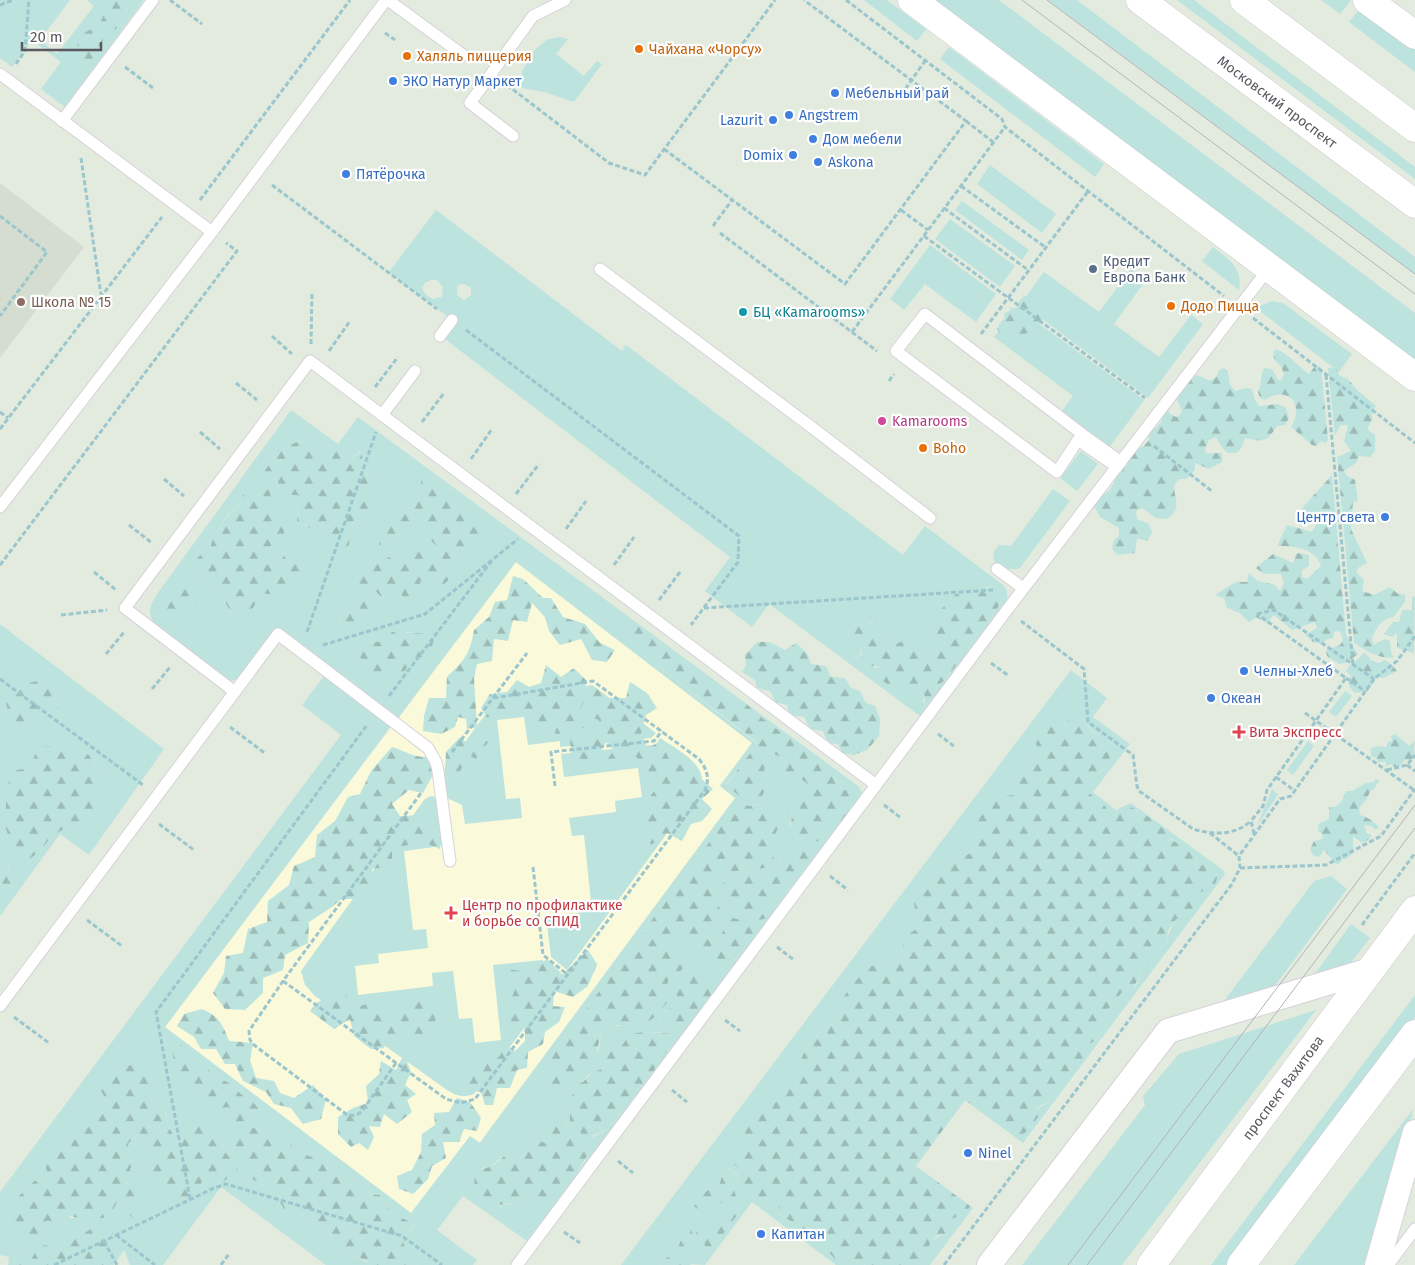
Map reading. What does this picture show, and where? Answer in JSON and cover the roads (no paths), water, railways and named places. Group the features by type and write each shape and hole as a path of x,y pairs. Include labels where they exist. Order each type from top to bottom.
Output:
{"main road":[{"path":"912,0 1415,377"},
{"name":"Московский проспект","path":"1140,0 1415,204"},
{"path":"1244,0 1415,128"},
{"path":"1367,0 1415,35"},
{"name":"проспект Вахитова","path":"1151,1265 1415,910"},
{"path":"1241,1265 1415,1034"}],"street":[{"path":"989,1265 1168,1031 1370,970"},
{"path":"1377,1265 1415,1133"}],"lane":[{"path":"62,121 153,0"},
{"path":"0,507 212,232 387,0 463,54"},
{"path":"513,136 470,103 533,16 566,0"},
{"path":"3,76 212,232"},
{"path":"517,1265 1023,588 1268,268"},
{"path":"600,269 930,518"},
{"path":"1084,440 1078,440 1057,472 896,351 925,314 1084,440 1119,464"},
{"path":"440,336 452,320"},
{"path":"235,692 137,618 128,605 272,412 311,364 364,401 876,785"},
{"path":"382,415 415,370"},
{"path":"997,569 1023,588"},
{"path":"4,1009 72,909 278,634 428,748 438,770 450,861"},
{"path":"1388,1265 1415,1228"}],"tram line":[{"path":"1022,0 1415,294"},
{"path":"1047,0 1415,274"},
{"path":"1068,1265 1415,805"},
{"path":"1087,1265 1415,828"}],"place":[{"name":"Чайхана «Чорсу»","path":"639,49"},
{"name":"Халяль пиццерия","path":"407,56"},
{"name":"ЭКО Натур Маркет","path":"393,81"},
{"name":"Мебельный рай","path":"835,93"},
{"name":"Angstrem","path":"789,115"},
{"name":"Lazurit","path":"773,120"},
{"name":"Дом мебели","path":"813,139"},
{"name":"Domix","path":"793,155"},
{"name":"Askona","path":"818,162"},
{"name":"Пятёрочка","path":"346,174"},
{"name":"Кредит Европа Банк","path":"1093,269"},
{"name":"Школа № 15","path":"21,302"},
{"name":"Додо Пицца","path":"1171,306"},
{"name":"БЦ «Kamarooms»","path":"743,312"},
{"name":"Kamarooms","path":"882,421"},
{"name":"Boho","path":"923,448"},
{"name":"Центр света","path":"1385,517"},
{"name":"Челны-Хлеб","path":"1244,671"},
{"name":"Океан","path":"1211,698"},
{"name":"Вита Экспресс","path":"1239,732"},
{"name":"Центр по профилактике и борьбе со СПИД","path":"451,913"},
{"name":"Ninel","path":"968,1153"},
{"name":"Капитан","path":"761,1234"}]}
